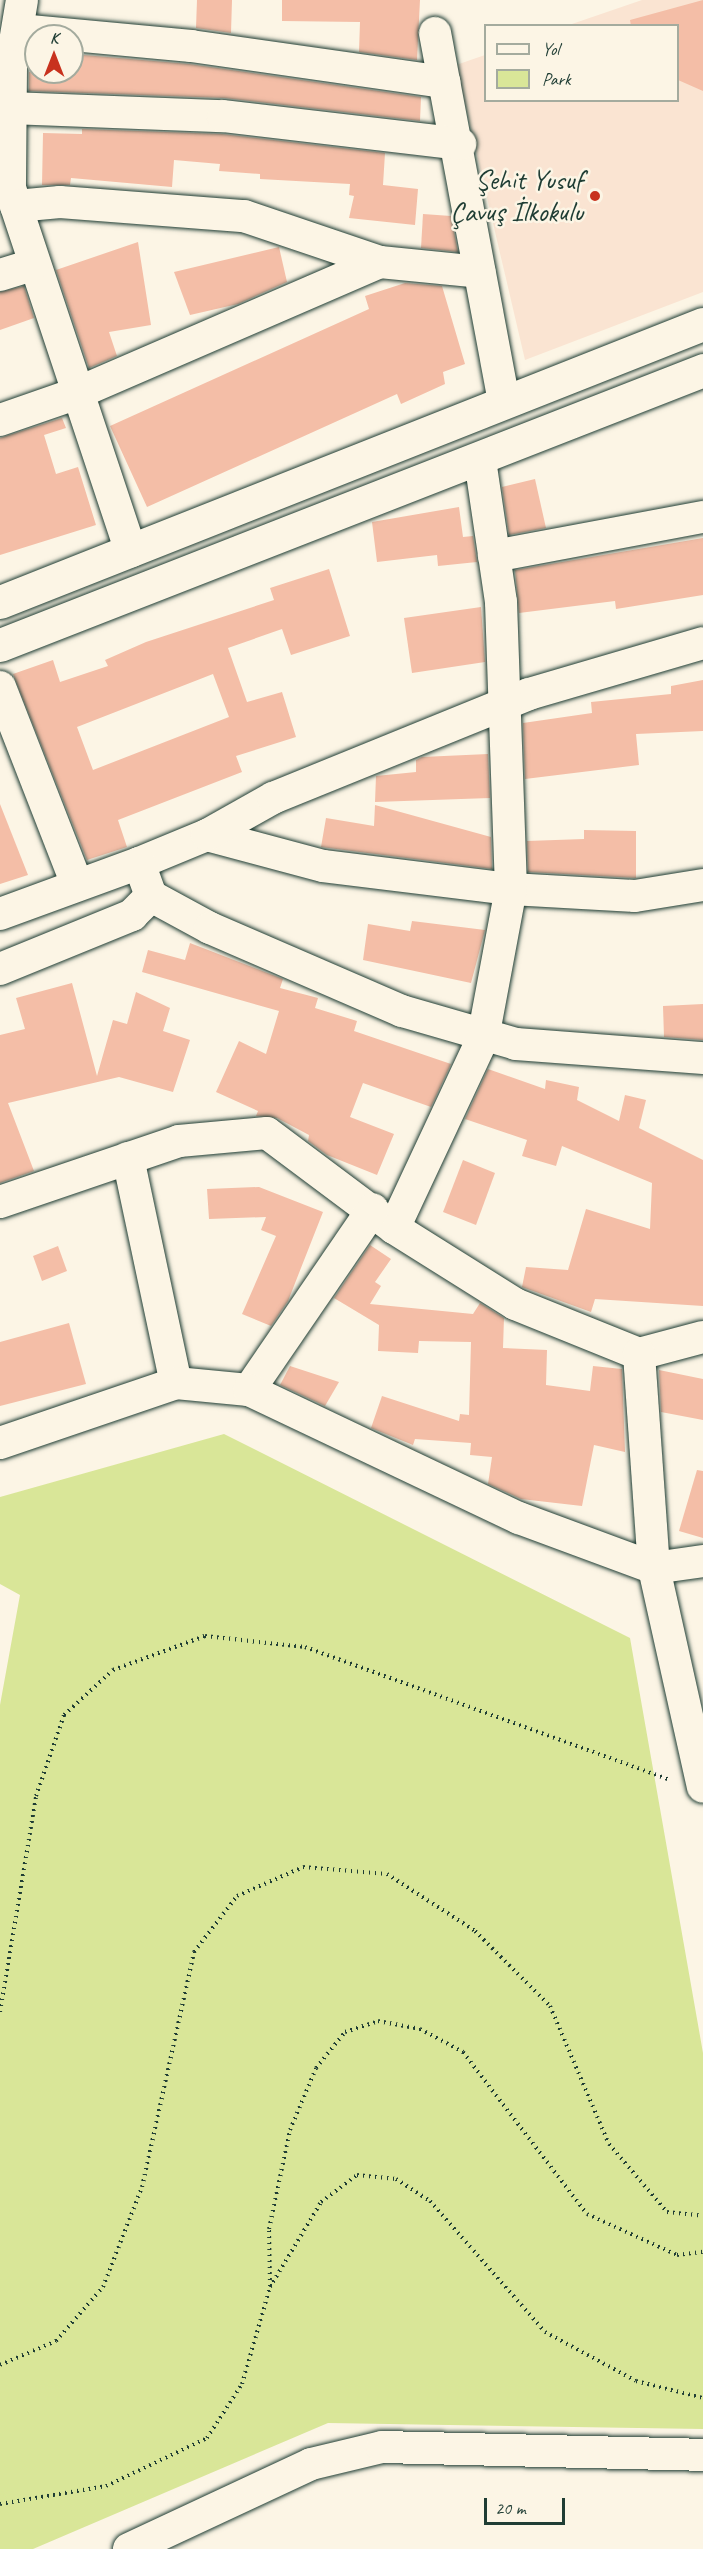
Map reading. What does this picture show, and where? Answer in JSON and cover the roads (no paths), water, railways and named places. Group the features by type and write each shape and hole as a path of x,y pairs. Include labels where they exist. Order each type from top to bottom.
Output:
{"main road":[{"path":"0,602 703,324"},
{"path":"0,645 703,370"}],"street":[{"path":"131,551 75,394 9,192 10,108 5,71 20,15 191,46 444,81"},
{"path":"435,33 460,144 480,272 504,402"},
{"path":"10,108 223,116 460,144"},
{"path":"9,192 60,202 244,216 380,262 480,272"},
{"path":"0,420 75,394 380,262"},
{"path":"0,275 32,265"},
{"path":"249,1390 384,1218 483,1038 512,889 508,703 494,556 480,459"},
{"path":"494,556 703,518"},
{"path":"0,914 207,835 273,798 508,703 703,643"},
{"path":"0,687 76,884"},
{"path":"207,835 323,866 512,889 634,896 703,885"},
{"path":"139,862 150,896 312,973 483,1038 703,1058"},
{"path":"0,969 132,915 150,896"},
{"path":"0,1202 179,1141 267,1133 384,1218 515,1304 639,1354 703,1337"},
{"path":"128,1158 177,1383"},
{"path":"639,1354 654,1568 692,1785"},
{"path":"0,1443 177,1383 249,1390 519,1518 654,1568 703,1561"},
{"path":"129,2549 310,2463 382,2447 703,2455"}],"place":[{"name":"Şehit Yusuf Çavuş İlkokulu","path":"595,196"}]}
